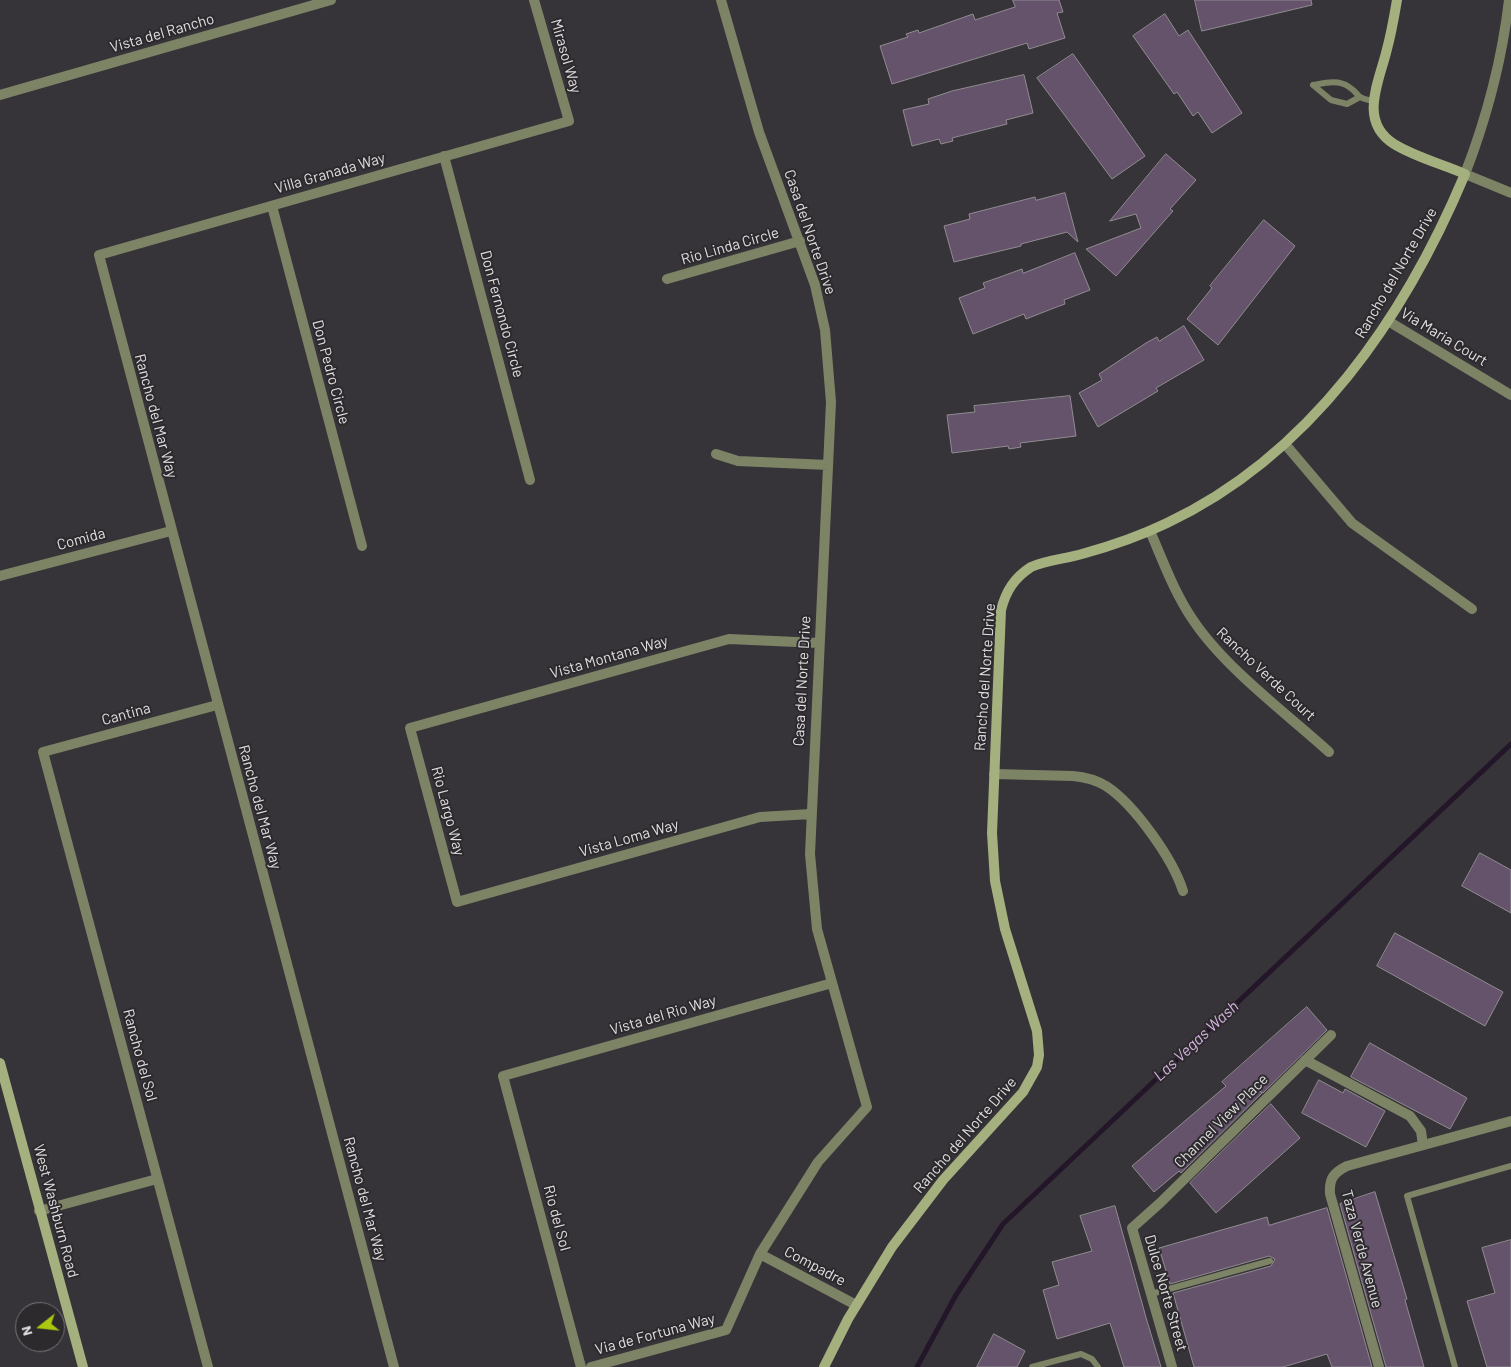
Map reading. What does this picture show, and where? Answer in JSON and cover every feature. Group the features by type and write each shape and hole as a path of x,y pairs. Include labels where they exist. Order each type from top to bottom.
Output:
{"street":[{"name":"Vista del Rancho","path":"0,94 331,0"},
{"name":"Mirasol Way","path":"534,0 569,121"},
{"name":"Casa del Norte Drive","path":"721,0 759,132 815,285 825,330 831,402 810,854 817,929 867,1107 818,1162 760,1254 726,1330"},
{"path":"1398,0 1372,101 1377,126 1394,144 1511,193"},
{"name":"Rancho del Norte Drive","path":"824,1367 856,1305 892,1247 917,1213 1023,1092 1037,1067 1039,1049 1037,1031 1005,929 995,881 992,833 1002,610 1008,590 1021,573 1041,563 1110,546 1150,531 1220,494 1265,463 1286,444 1349,376 1388,321 1432,246 1465,174 1490,102 1509,13 1509,0"},
{"name":"Villa Granada Way","path":"98,255 569,121"},
{"name":"Don Fernondo Circle","path":"444,156 530,480"},
{"name":"Don Pedro Circle","path":"272,206 362,546"},
{"name":"Rio Linda Circle","path":"667,279 800,241"},
{"name":"Rancho del Mar Way","path":"98,255 394,1367"},
{"name":"Via Maria Court","path":"1388,321 1511,395"},
{"path":"1286,444 1352,522 1472,609"},
{"path":"716,454 738,461 828,465"},
{"name":"Comida","path":"0,576 171,531"},
{"name":"Rancho Verde Court","path":"1150,531 1182,602 1202,633 1224,658 1329,752"},
{"name":"Vista Montana Way","path":"410,728 729,639 819,643"},
{"name":"Cantina","path":"43,752 217,705"},
{"name":"Rio Largo Way","path":"410,728 457,902"},
{"name":"Rancho del Sol","path":"43,752 208,1367"},
{"path":"994,774 1074,776 1084,777 1105,785 1123,800 1164,851 1172,863 1183,891"},
{"name":"Vista Loma Way","path":"457,902 760,817 811,814"},
{"name":"Vista del Rio Way","path":"503,1076 832,983"},
{"name":"Channel View Place","path":"1132,1228 1331,1035"},
{"path":"1305,1060 1410,1116 1421,1132 1423,1145"},
{"name":"West Washburn Road","path":"0,1063 83,1367"},
{"name":"Rio del Sol","path":"503,1076 581,1367"},
{"name":"Taza Verde Avenue","path":"1379,1367 1330,1194 1330,1182 1336,1172 1347,1166 1511,1121"},
{"path":"39,1211 157,1179"},
{"name":"Dulce Norte Street","path":"1132,1228 1172,1367"},
{"name":"Compadre","path":"760,1254 856,1305"},
{"name":"Via de Fortuna Way","path":"591,1367 726,1330"}],"lane":[{"path":"1358,98 1349,86 1334,82 1313,85 1331,100 1347,104 1358,98 1372,101"},
{"path":"1455,1367 1407,1196 1511,1166"},
{"path":"1151,1294 1270,1261"},
{"path":"1032,1367 1081,1354 1092,1360 1098,1367"}],"building":[{"path":"1013,0 1059,0 1063,12 1057,13 1065,38 1029,49 1027,43 892,84 880,46 908,37 906,34 918,30 919,33 973,14 975,20 1015,7"},
{"path":"1195,0 1311,0 1312,5 1202,31"},
{"path":"1165,14 1179,36 1188,30 1242,113 1212,133 1198,112 1193,116 1177,92 1174,94 1133,36"},
{"path":"1073,54 1145,156 1112,179 1037,78"},
{"path":"1024,75 1033,113 1006,120 1007,124 952,138 953,141 941,144 939,139 912,146 903,110 929,104 928,99 952,91"},
{"path":"1166,154 1196,180 1170,209 1173,211 1116,276 1086,249 1141,228 1136,214 1110,221"},
{"path":"1065,193 1078,242 1067,232 1021,244 1021,246 954,262 944,226 970,219 969,214 1035,197 1036,200"},
{"path":"1264,220 1295,246 1218,345 1187,319 1212,288 1210,286"},
{"path":"1075,253 1090,290 1064,300 1065,304 1026,319 1024,314 973,334 959,298 985,288 983,283 1022,269 1023,273"},
{"path":"1184,326 1204,360 1156,388 1158,391 1098,427 1079,393 1102,380 1099,374 1146,343 1157,337 1159,341"},
{"path":"1070,396 1076,436 1020,443 1021,447 1009,449 1008,446 952,453 947,415 975,412 974,406"},
{"path":"1480,853 1511,870 1511,913 1462,886"},
{"path":"1395,933 1503,992 1485,1026 1377,966"},
{"path":"1307,1007 1327,1030 1263,1093 1260,1091 1262,1093 1181,1173 1179,1171 1154,1192 1132,1166 1226,1086 1222,1082"},
{"path":"1370,1043 1467,1098 1450,1129 1351,1077"},
{"path":"1319,1080 1343,1093 1345,1089 1385,1111 1366,1147 1302,1113"},
{"path":"1271,1104 1300,1138 1216,1213 1190,1183"},
{"path":"1375,1192 1407,1299 1405,1300 1424,1367 1386,1367 1340,1204"},
{"path":"1115,1206 1161,1367 1124,1367 1110,1323 1057,1339 1043,1290 1059,1285 1052,1262 1092,1251 1080,1216"},
{"path":"1327,1208 1372,1367 1332,1367 1327,1354 1283,1367 1194,1367 1173,1293 1271,1266 1275,1259 1269,1256 1170,1284 1159,1248 1267,1217 1269,1225"},
{"path":"1511,1240 1511,1367 1487,1367 1467,1301 1495,1293 1482,1248"},
{"path":"994,1334 1025,1351 1017,1367 977,1367"}],"waterway":[{"name":"Las Vegas Wash","path":"917,1367 956,1295 1003,1224 1511,744"}]}
